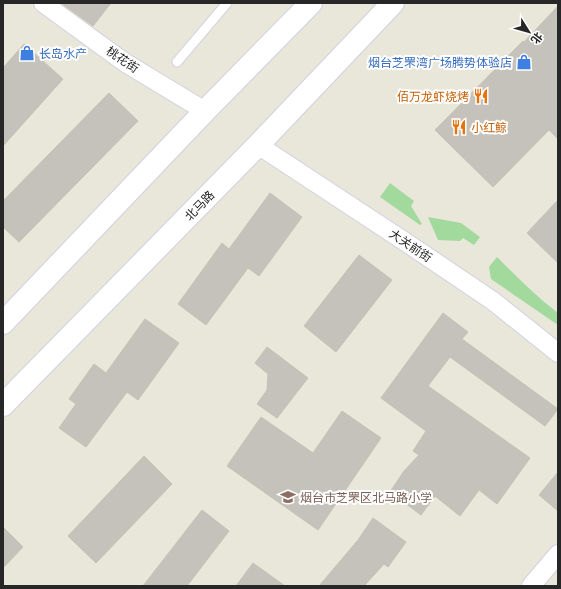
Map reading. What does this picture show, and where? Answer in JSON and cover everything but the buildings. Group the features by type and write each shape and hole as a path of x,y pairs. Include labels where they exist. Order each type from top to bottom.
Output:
{"main road":[{"path":"3,323 205,111 311,3"},
{"name":"北马路","path":"3,405 258,145 393,3"}],"street":[{"name":"桃花街","path":"43,3 124,62 205,111"},
{"name":"大关前街","path":"258,145 492,301 558,354"},
{"path":"531,586 558,554"}],"lane":[{"path":"177,62 227,3"}],"green space":[{"path":"390,183 414,201 411,206 422,224 420,225 380,197"},
{"path":"428,217 461,223 480,237 474,245 463,238 460,241 438,240"},
{"path":"497,257 534,293 558,313 558,325 491,279 489,267"}],"place":[{"name":"长岛水产","path":"27,53"},
{"name":"烟台芝罘湾广场腾势体验店","path":"524,62"},
{"name":"佰万龙虾烧烤","path":"481,96"},
{"name":"小红鲸","path":"459,127"},
{"name":"烟台市芝罘区北马路小学","path":"288,497"}]}
